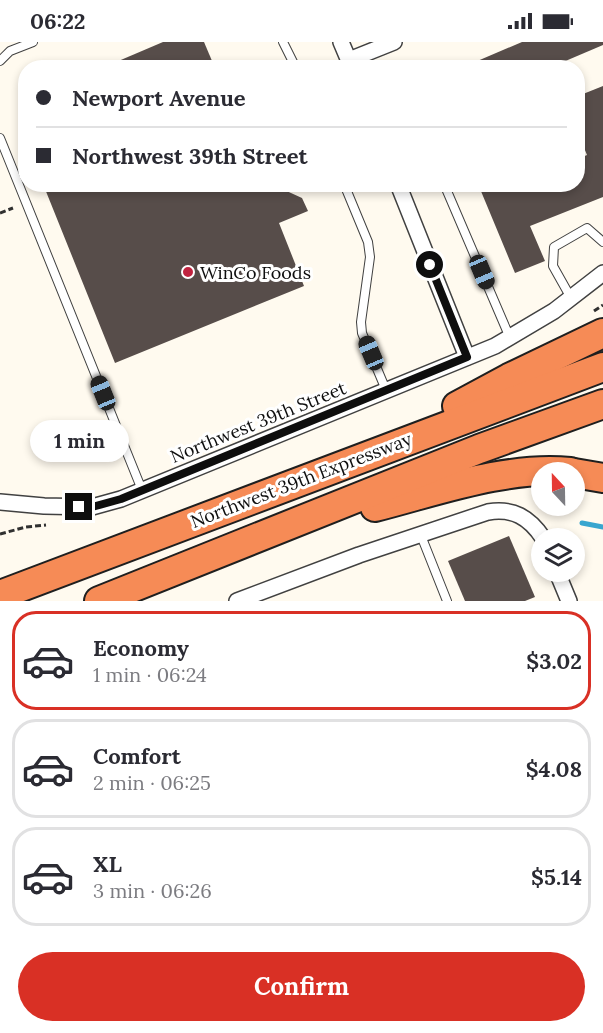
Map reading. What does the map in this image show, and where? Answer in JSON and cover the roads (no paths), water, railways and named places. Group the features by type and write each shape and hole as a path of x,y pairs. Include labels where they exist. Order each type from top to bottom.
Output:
{"highway":[{"path":"359,458 509,378 603,333"},
{"name":"Northwest 39th Expressway","path":"0,595 603,367"},
{"name":"Northwest 39th Expressway","path":"99,601 479,449 603,404"},
{"path":"266,534 501,475 531,471"},
{"path":"585,475 603,478"}],"street":[{"path":"341,42 348,60"},
{"path":"358,60 394,42"},
{"path":"401,192 467,357"},
{"name":"Northwest 39th Street","path":"0,502 92,507 121,499 510,338 554,311 603,273"},
{"path":"237,601 420,533 488,512 507,510 524,517 536,528"},
{"path":"561,582 569,601"}],"lane":[{"path":"0,61 10,51 33,42"},
{"path":"283,42 292,60"},
{"path":"0,138 18,183"},
{"path":"22,192 142,490"},
{"path":"348,192 368,242 370,257 361,322 362,333 386,390"},
{"path":"447,192 510,338"},
{"path":"571,297 553,266 554,247 587,228 603,242"},
{"path":"420,533 447,601"}],"waterway":[{"path":"582,523 603,527"}],"place":[{"name":"WinCo Foods","path":"188,272"}]}
